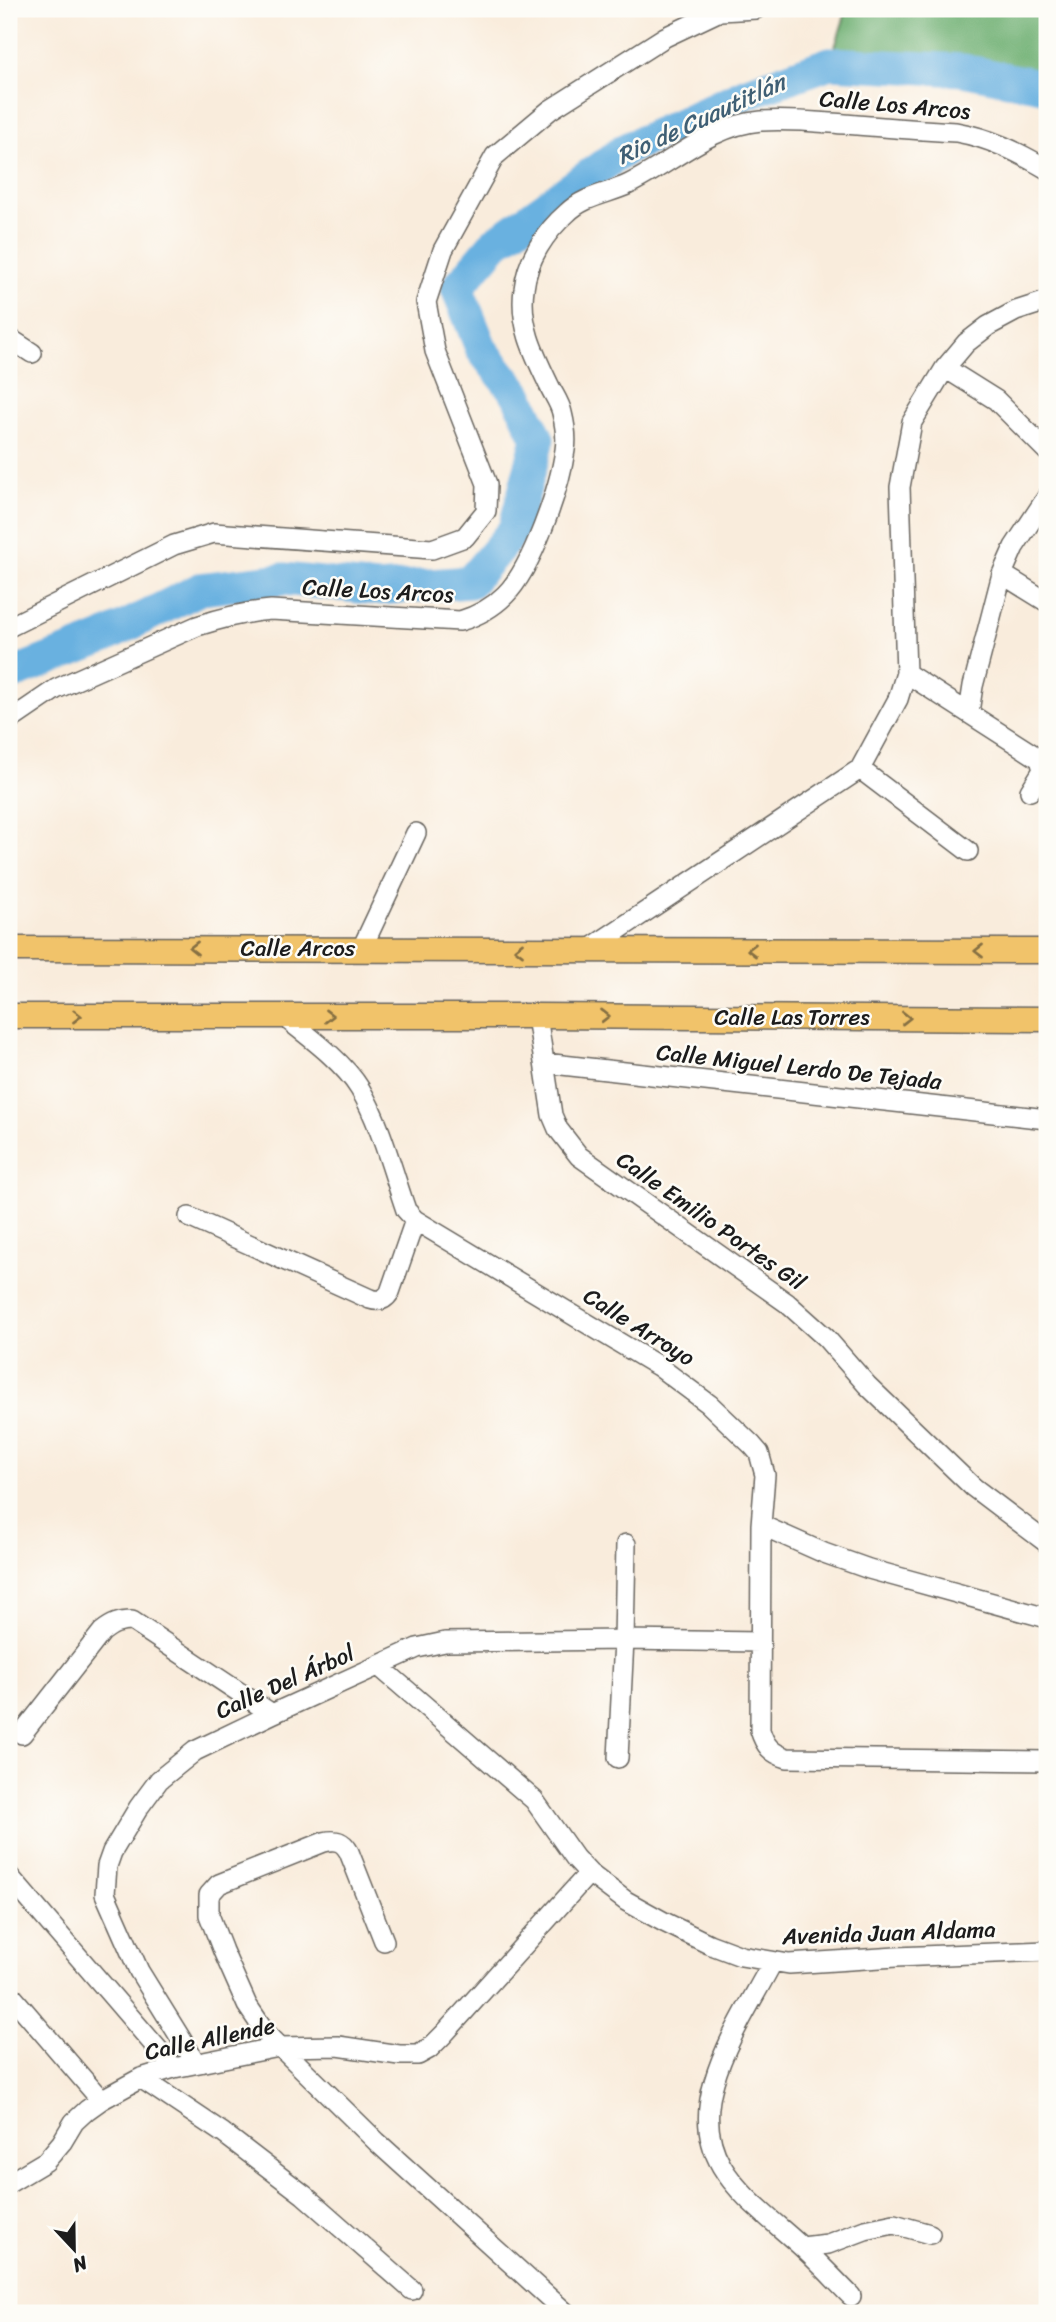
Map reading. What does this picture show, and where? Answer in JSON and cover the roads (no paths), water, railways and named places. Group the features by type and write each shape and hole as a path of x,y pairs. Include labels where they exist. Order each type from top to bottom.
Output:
{"main road":[{"name":"Calle Arcos","path":"9,948 587,950"},
{"path":"587,950 1047,951"},
{"path":"9,1016 537,1016"},
{"name":"Calle Las Torres","path":"537,1016 1047,1019"}],"street":[{"name":"Calle Los Arcos","path":"9,627 174,545 214,533 432,549 465,537 486,511 487,484 435,351 426,302 443,250 495,156 550,110 665,37 720,11 756,9"},
{"name":"Calle Los Arcos","path":"9,722 57,689 197,626 245,612 460,621 475,617 507,593 521,574 539,537 565,450 562,410 540,367 523,324 524,285 537,248 551,228 582,201 628,184 735,125 760,121 792,120 956,132 979,136 1004,145 1047,169"},
{"path":"587,950 860,769 898,699 906,673 900,487 912,422 945,368 966,343 988,326 1016,311 1047,301"},
{"path":"9,338 32,353"},
{"path":"945,368 996,400 1047,451"},
{"path":"969,712 973,686 1002,574 1014,547 1047,497"},
{"path":"1002,574 1047,602"},
{"path":"906,673 1040,759 1043,770 1030,791"},
{"path":"860,769 968,851"},
{"path":"362,948 416,833"},
{"path":"189,1217 375,1301 385,1298 390,1292 415,1220 406,1210 369,1107 359,1087 318,1045 283,1016"},
{"name":"Calle Emilio Portes Gil","path":"537,1016 552,1115 558,1129 579,1156 788,1303 826,1338 867,1385 946,1463 993,1504 1047,1543"},
{"name":"Calle Miguel Lerdo De Tejada","path":"544,1063 1047,1119"},
{"name":"Calle Arroyo","path":"415,1220 658,1366 709,1405 759,1454 765,1475 761,1525 760,1730 768,1748 775,1754 787,1758 1046,1760"},
{"path":"761,1525 824,1553 869,1569 1047,1618"},
{"path":"618,1758 626,1544"},
{"path":"22,1734 102,1632 117,1622 125,1621 132,1621 272,1714"},
{"name":"Calle Del Árbol","path":"196,2063 139,1971 105,1894 107,1866 112,1852 159,1780 177,1764 195,1751 272,1714 417,1648 445,1642 760,1642"},
{"name":"Avenida Juan Aldama","path":"380,1667 534,1800 575,1858 589,1872 626,1901 664,1922 741,1956 789,1964 1043,1948"},
{"path":"383,1941 349,1853 339,1841 324,1842 219,1884 212,1889 207,1903 223,1951 247,2005 266,2034 377,2142 566,2313"},
{"name":"Calle Allende","path":"9,2183 46,2161 74,2122 101,2100 141,2078 196,2063 279,2047 338,2046 399,2055 418,2055 429,2049 443,2035 589,1872"},
{"path":"9,1876 174,2068"},
{"path":"772,1963 725,2052 713,2082 708,2120 709,2136 718,2163 741,2194 802,2247 851,2296"},
{"path":"9,1993 101,2100"},
{"path":"141,2078 223,2133 304,2195 412,2290"},
{"path":"802,2247 840,2241 865,2230 894,2224 930,2234"}],"waterway":[{"name":"Rio de Cuautitlán","path":"9,675 103,638 200,589 284,579 377,589 470,582 514,530 538,439 517,394 482,350 457,288 496,242 626,149 747,93 830,63 963,70 1047,87"}]}
